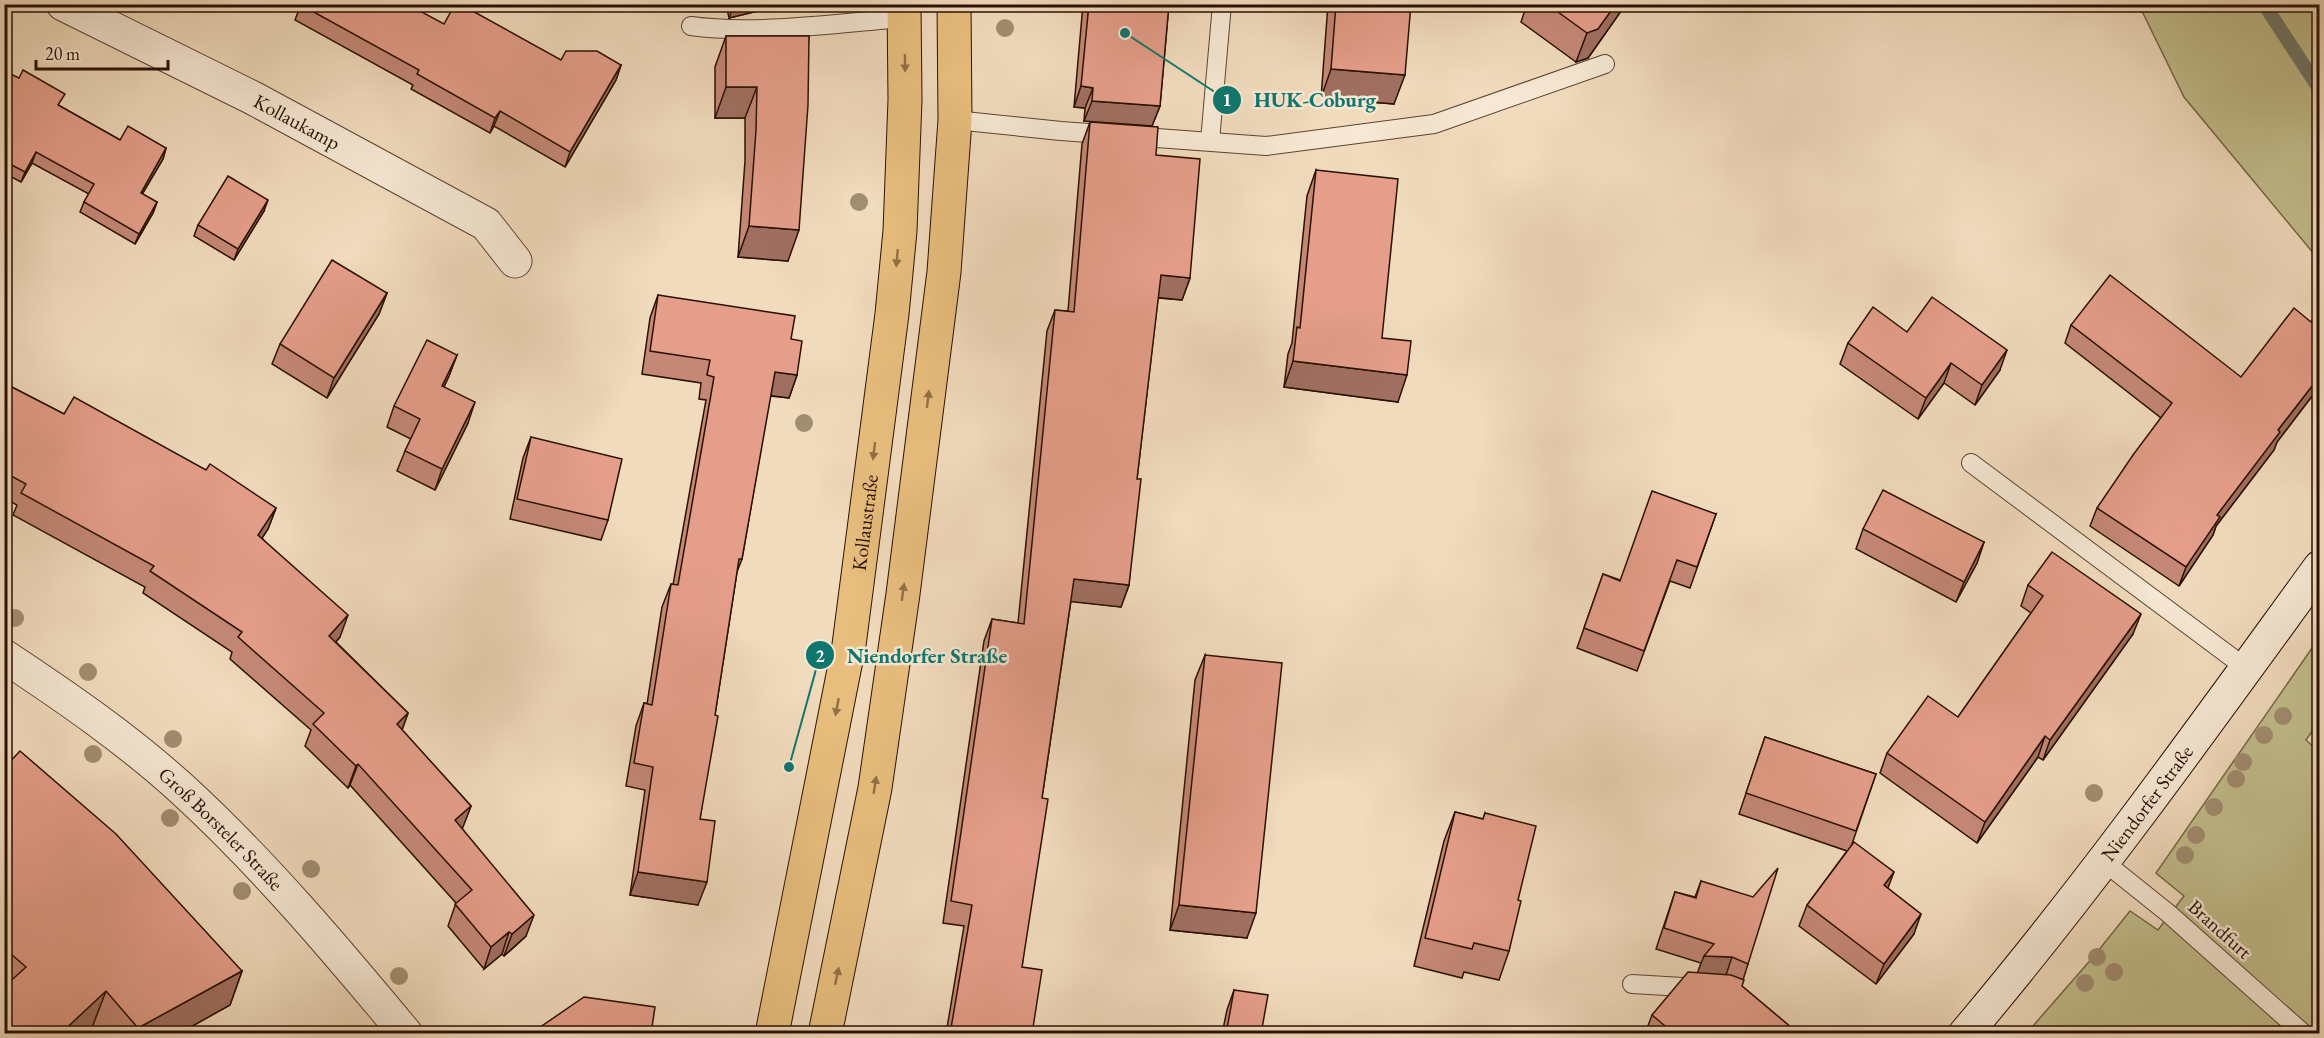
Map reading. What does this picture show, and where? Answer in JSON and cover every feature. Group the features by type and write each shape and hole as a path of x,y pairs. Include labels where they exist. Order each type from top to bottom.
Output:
{"main road":[{"path":"825,1034 875,788 903,594 944,272 955,120 954,4"},
{"name":"Kollaustraße","path":"772,1034 849,645 892,314 900,231 905,100 904,11"}],"street":[{"name":"Kollaukamp","path":"63,4 253,98 486,224 515,261"},
{"name":"Niendorfer Straße","path":"1965,1034 2017,972 2103,861 2319,567"},
{"name":"Groß Borsteler Straße","path":"4,656 60,693 129,744 182,789 232,837 332,947 406,1034"}],"lane":[{"path":"1210,141 1222,4"},
{"path":"691,26 721,29 790,26 904,11"},
{"path":"955,120 1061,131 1266,146 1434,124 1605,64"},
{"path":"1971,463 2246,669"},
{"name":"Brandfurt","path":"2103,861 2168,913 2304,1034"},
{"path":"1632,984 1713,989"}],"shaded area":[{"path":"2139,5 2319,5 2319,260 2184,97"},
{"path":"2319,638 2319,722 2306,740 2320,753 2319,1033 2026,1034 2130,911 2158,930 2184,896 2156,873"}],"building":[{"path":"301,4 407,4 444,24 455,4 460,4 561,60 566,51 597,51 621,65 570,152 500,111 495,118 417,74 419,70"},
{"path":"1089,4 1169,4 1160,106 1092,101 1093,88 1081,86"},
{"path":"1336,4 1411,4 1405,75 1331,69"},
{"path":"1547,4 1616,4 1598,29 1587,33"},
{"path":"726,36 809,36 808,105 799,230 749,226 757,87 726,87"},
{"path":"23,70 65,94 58,105 120,140 128,126 166,148 141,193 157,202 139,234 84,202 94,184 36,152 25,172 4,161 4,71 19,78"},
{"path":"1090,122 1158,127 1156,155 1200,159 1190,278 1161,275 1137,479 1141,479 1129,585 1074,579 1042,798 1048,799 1022,967 1042,970 1032,1034 950,1034 972,905 951,901 992,619 1024,624 1055,310 1074,312"},
{"path":"1316,170 1398,179 1382,338 1411,341 1407,375 1293,361 1297,327 1300,328"},
{"path":"228,176 268,200 238,249 198,225"},
{"path":"332,260 387,293 334,378 280,344"},
{"path":"2110,275 2241,377 2294,308 2311,322 2319,311 2319,377 2217,515 2220,517 2186,567 2097,508 2172,403 2071,325"},
{"path":"658,295 795,316 791,339 802,341 797,375 775,372 742,559 739,559 715,715 718,716 700,819 715,821 707,882 638,872 653,767 634,763 644,703 652,705 671,584 678,585 714,377 707,375 710,360 650,351"},
{"path":"1932,297 2007,350 1982,385 1951,363 1926,398 1848,343 1873,307 1907,332"},
{"path":"427,340 457,355 442,386 475,402 442,469 405,451 420,419 394,406"},
{"path":"4,383 64,414 74,397 206,470 210,464 276,508 258,535 348,615 329,636 408,713 397,724 471,806 455,820 534,915 512,934 509,932 491,947 455,904 472,890 358,764 356,766 313,724 324,713 238,637 242,632 150,571 154,566 21,493 26,484 4,472"},
{"path":"531,437 622,459 608,520 517,499"},
{"path":"1883,490 1984,542 1964,582 1863,529"},
{"path":"1652,491 1716,514 1697,567 1677,560 1644,651 1584,628 1603,574 1620,581"},
{"path":"2052,552 2141,614 2050,740 2045,736 1985,822 1887,753 1928,696 1958,717 2043,596 2028,585"},
{"path":"1205,655 1282,663 1256,913 1179,905"},
{"path":"1765,737 1876,774 1856,831 1746,793"},
{"path":"20,751 116,834 242,971 138,1028 106,991 60,1034 4,1034 4,987 26,967 4,948 4,768"},
{"path":"1455,812 1483,819 1485,813 1536,826 1518,900 1521,901 1509,951 1474,943 1472,949 1425,938"},
{"path":"1854,842 1894,872 1884,885 1921,914 1884,964 1807,905"},
{"path":"1778,868 1748,964 1732,957 1704,956 1714,944 1664,928 1675,892 1696,898 1701,881 1753,897"},
{"path":"1688,972 1731,975 1744,980 1742,986 1799,1034 1668,1034 1671,1031 1652,1015"},
{"path":"1234,990 1268,995 1261,1034 1226,1034"},
{"path":"584,997 655,1007 651,1034 534,1034 533,1032"}],"waterway":[{"path":"2264,4 2320,90"}],"place":[{"name":"HUK-Coburg","path":"1125,33"},
{"name":"Niendorfer Straße","path":"789,767"}]}
